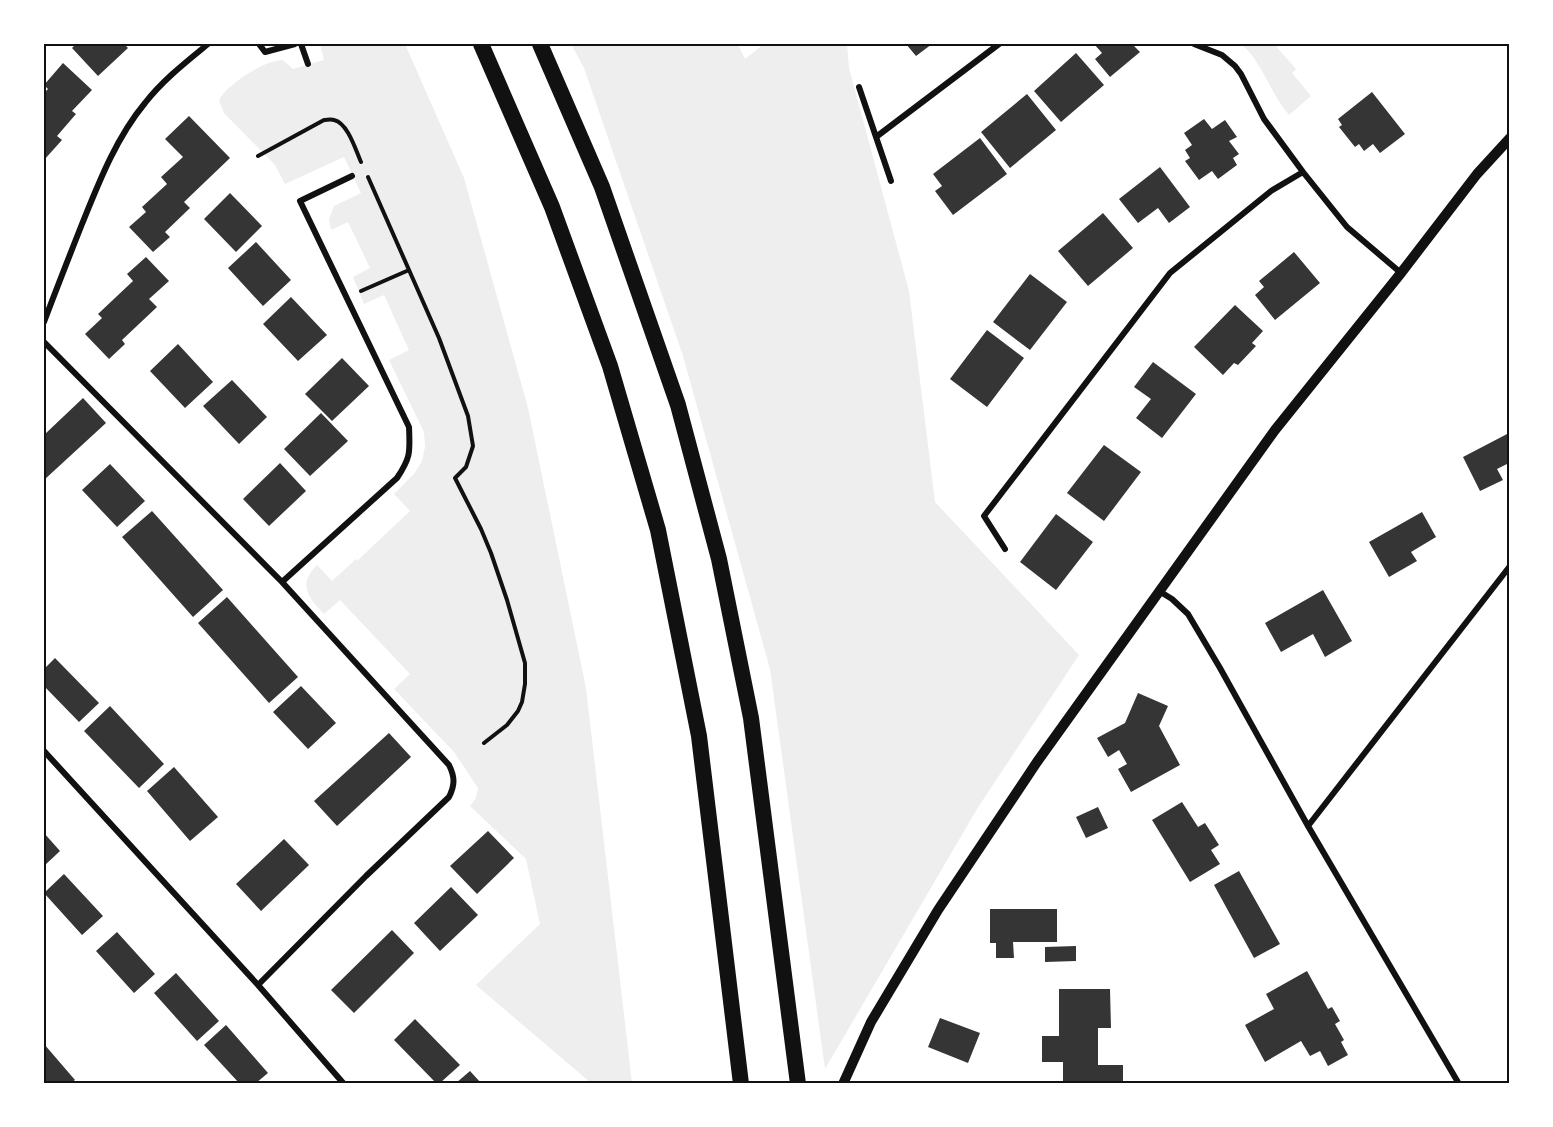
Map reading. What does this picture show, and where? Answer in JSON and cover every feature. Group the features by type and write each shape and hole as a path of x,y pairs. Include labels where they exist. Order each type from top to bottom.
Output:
{"highway":[{"path":"481,44 552,207 610,366 658,530 699,736 741,1083"},
{"path":"540,44 602,187 674,394 719,559 751,718 798,1083"}],"street":[{"path":"44,322 117,144 153,93 170,75 208,44"},
{"path":"259,44 266,52 295,44"},
{"path":"301,44 308,64"},
{"path":"876,137 999,44"},
{"path":"1194,44 1222,55 1235,66 1264,119 1347,227 1401,273"},
{"path":"859,87 891,181"},
{"path":"843,1083 871,1022 938,910 1037,762 1275,430 1477,174 1509,138"},
{"path":"1005,549 984,516 1170,273 1270,191 1303,172"},
{"path":"282,582 397,478 410,451 409,427 406,420 300,201 352,176"},
{"path":"44,342 282,582 449,765 453,773 453,790 449,797 366,876 258,985"},
{"path":"1308,826 1509,566"},
{"path":"1159,591 1172,599 1188,614 1308,826 1459,1083"},
{"path":"44,751 258,985 344,1083"}],"path":[{"path":"258,156 324,120 333,119 340,122 347,130 440,338 468,416 473,446 465,466 455,478 491,554 525,663 525,684 518,711 507,725 484,743"},
{"path":"359,292 409,270"}],"shaded area":[{"path":"320,44 405,44 464,178 528,408 586,688 632,1083 591,1083 476,985 540,924 526,859 470,806 476,798 478,788 454,752 394,689 410,674 340,600 324,614 307,591 308,579 317,565 332,581 356,559 357,561 410,511 394,494 414,474 422,461 425,447 424,432 389,360 409,350 384,295 364,304 353,277 370,268 348,222 331,230 329,219 334,206 361,193 344,157 285,184 275,165 224,113 219,101 229,88 247,74 267,64 283,60 293,69 324,60"},
{"path":"571,44 738,44 745,59 764,44 847,44 849,68 909,291 935,502 1079,655 977,809 825,1069 770,669 683,356 584,68"},
{"path":"1241,44 1274,44 1296,69 1292,73 1311,96 1289,115 1255,59"}],"building":[{"path":"76,44 124,44 128,48 98,76 72,48"},
{"path":"906,44 932,44 916,56"},
{"path":"1094,44 1132,44 1140,52 1110,77 1095,59 1102,53"},
{"path":"1076,53 1104,85 1061,122 1034,91"},
{"path":"63,63 92,90 72,111 76,114 57,136 62,140 44,160 44,93 48,89 44,85"},
{"path":"1372,92 1405,134 1380,153 1373,144 1364,151 1359,144 1355,147 1339,127 1342,125 1338,119"},
{"path":"1027,94 1056,130 1010,168 981,132"},
{"path":"189,116 230,158 184,202 190,208 165,232 170,237 153,252 129,227 146,212 142,207 167,184 161,177 183,157 165,139"},
{"path":"1204,119 1212,129 1225,120 1237,137 1229,141 1239,154 1233,158 1237,165 1218,179 1212,171 1199,180 1185,161 1190,158 1185,150 1192,145 1184,133"},
{"path":"980,138 1007,174 953,215 935,191 942,186 933,174"},
{"path":"1160,167 1190,207 1169,223 1158,208 1138,223 1119,199"},
{"path":"230,193 262,226 236,252 204,219"},
{"path":"1103,213 1133,248 1088,286 1058,251"},
{"path":"256,242 291,280 263,306 228,268"},
{"path":"1294,252 1320,283 1275,320 1255,295 1264,287 1259,281"},
{"path":"146,257 169,281 149,299 157,307 122,340 125,344 109,359 85,334 102,318 98,314 133,281 127,274"},
{"path":"1030,274 1067,302 1030,350 993,322"},
{"path":"291,297 327,335 298,361 263,324"},
{"path":"1235,305 1263,331 1252,343 1256,346 1238,365 1234,363 1223,375 1194,347"},
{"path":"987,330 1024,358 987,407 950,379"},
{"path":"178,344 213,382 185,408 150,371"},
{"path":"342,358 369,386 332,421 305,394"},
{"path":"1153,362 1196,394 1162,438 1136,418 1151,399 1134,387"},
{"path":"232,380 267,417 239,444 203,406"},
{"path":"83,398 106,423 44,480 44,435"},
{"path":"321,413 348,441 310,476 284,449"},
{"path":"1509,433 1509,463 1497,469 1503,480 1480,491 1463,457"},
{"path":"1104,445 1141,472 1104,521 1067,493"},
{"path":"280,463 306,491 269,526 243,499"},
{"path":"110,464 145,501 117,527 82,490"},
{"path":"152,511 223,590 193,617 122,537"},
{"path":"1422,512 1436,537 1411,552 1417,561 1389,577 1369,542"},
{"path":"1056,514 1093,542 1056,590 1020,562"},
{"path":"1323,590 1352,641 1325,657 1313,634 1281,652 1265,623"},
{"path":"227,597 298,677 269,703 198,623"},
{"path":"55,658 99,703 79,722 44,686 44,669"},
{"path":"301,686 336,723 308,749 273,712"},
{"path":"1138,693 1168,706 1159,726 1180,765 1131,792 1118,769 1127,764 1119,750 1108,757 1097,738 1125,723"},
{"path":"110,706 164,764 139,788 84,731"},
{"path":"389,733 411,757 337,826 314,801"},
{"path":"174,767 218,817 190,841 147,791"},
{"path":"1182,802 1198,827 1205,823 1219,845 1211,850 1220,864 1190,882 1152,820"},
{"path":"1098,807 1108,828 1086,838 1076,817"},
{"path":"488,831 514,858 477,894 450,866"},
{"path":"44,833 60,851 44,866"},
{"path":"284,839 309,865 261,911 236,884"},
{"path":"1239,871 1280,944 1254,958 1214,885"},
{"path":"64,874 103,916 82,935 44,893"},
{"path":"451,887 478,915 440,951 414,923"},
{"path":"990,909 1057,909 1057,942 1013,942 1014,958 996,958 996,943 990,943"},
{"path":"392,930 414,953 354,1013 331,990"},
{"path":"117,932 155,974 134,993 96,951"},
{"path":"1076,946 1076,961 1045,962 1045,947"},
{"path":"1307,971 1328,1009 1332,1007 1340,1021 1335,1024 1344,1040 1341,1042 1348,1055 1328,1066 1320,1051 1310,1056 1301,1041 1265,1062 1245,1025 1274,1009 1266,994"},
{"path":"176,973 219,1021 197,1041 154,993"},
{"path":"1059,989 1110,989 1111,1028 1098,1028 1098,1065 1123,1065 1123,1083 1063,1083 1063,1062 1042,1062 1042,1036 1059,1036"},
{"path":"940,1018 980,1033 968,1063 928,1047"},
{"path":"415,1019 460,1065 440,1083 436,1083 394,1040"},
{"path":"226,1025 268,1073 256,1083 239,1083 204,1045"},
{"path":"44,1044 75,1080 71,1083 44,1083"},
{"path":"470,1071 481,1083 456,1083"}]}
